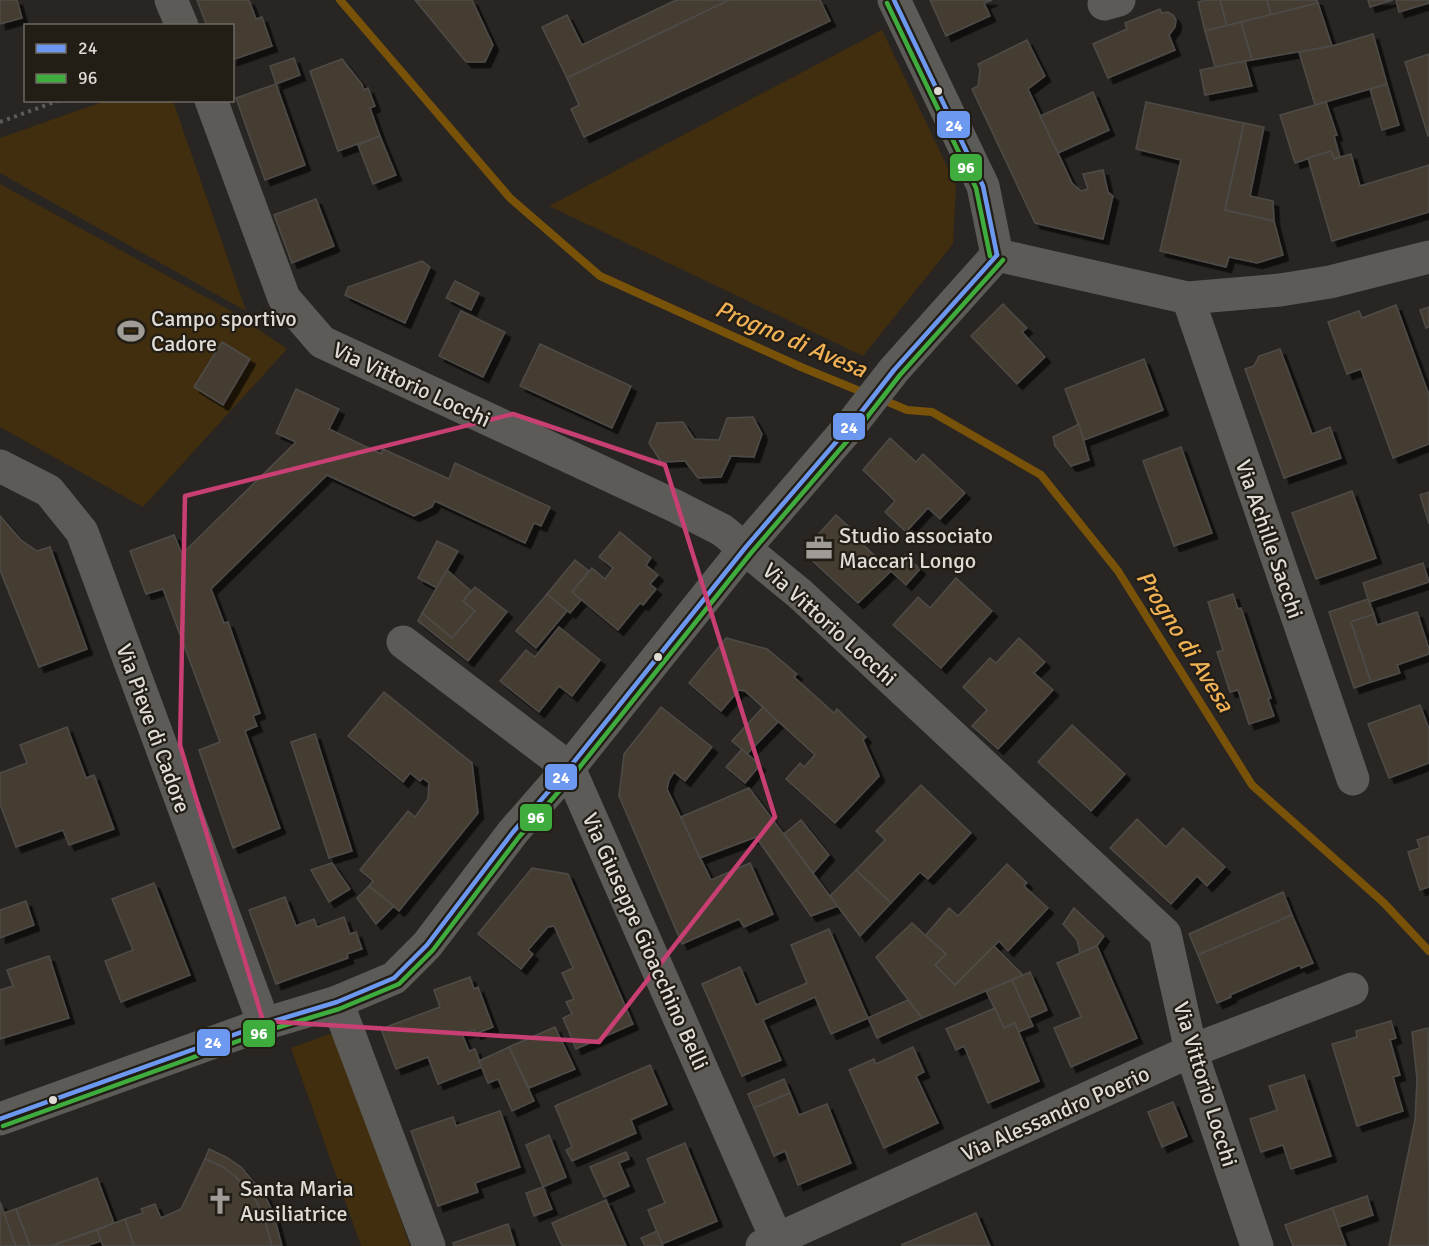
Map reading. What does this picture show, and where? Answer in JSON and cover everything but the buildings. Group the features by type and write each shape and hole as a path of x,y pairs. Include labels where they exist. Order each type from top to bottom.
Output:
{"street":[{"path":"171,0 181,24"},
{"path":"894,0 983,186 997,255"},
{"name":"Via Vittorio Locchi","path":"212,102 284,298 322,342 674,505 734,539 808,602 1165,934 1191,1052 1257,1246"},
{"path":"997,255 1188,298 1280,290 1330,282 1429,257"},
{"path":"0,1119 264,1024 337,1002 394,978 427,945 513,832 569,768 734,539 855,420 894,370 997,255"},
{"name":"Via Achille Sacchi","path":"1188,298 1353,779"},
{"name":"Via Pieve di Cadore","path":"0,466 49,491 82,532 264,1024"},
{"name":"Via Giuseppe Gioacchino Belli","path":"403,642 569,768 770,1243"},
{"name":"Via Alessandro Poerio","path":"770,1243 1191,1052 1352,989"},
{"path":"337,1002 429,1246"}],"path":[{"path":"0,122 55,102"}],"highlighted area":[{"path":"513,414 665,465 775,817 599,1042 263,1021 180,745 185,496"}],"shaded area":[{"path":"882,30 956,185 953,244 863,356 549,206"},
{"path":"102,102 173,102 246,311 0,173 0,138"},
{"name":"Campo sportivo Cadore","path":"0,184 235,313 287,349 143,507 0,427"},
{"path":"335,1032 410,1246 361,1246 291,1048"}],"waterway":[{"name":"Progno di Avesa","path":"340,0 510,198 600,276 801,367 867,394"},
{"name":"Progno di Avesa","path":"879,398 907,410 932,412 1041,475 1118,571 1252,785 1384,903 1429,951"}],"transit line":[{"name":"24","path":"894,0 983,186 997,255"},
{"name":"96","path":"887,3 976,188 990,256"},
{"name":"24","path":"0,1119 264,1024 337,1002 394,978 427,945 513,832 569,768 745,548 855,420 894,370 997,255"},
{"name":"96","path":"3,1126 266,1031 339,1009 399,984 433,950 519,837 575,773 751,553 861,425 900,375 1003,260"}],"place":[{"name":"Campo sportivo Cadore","path":"131,331"},
{"name":"Studio associato Maccari Longo","path":"819,548"},
{"name":"Santa Maria Ausiliatrice","path":"220,1201"}]}
